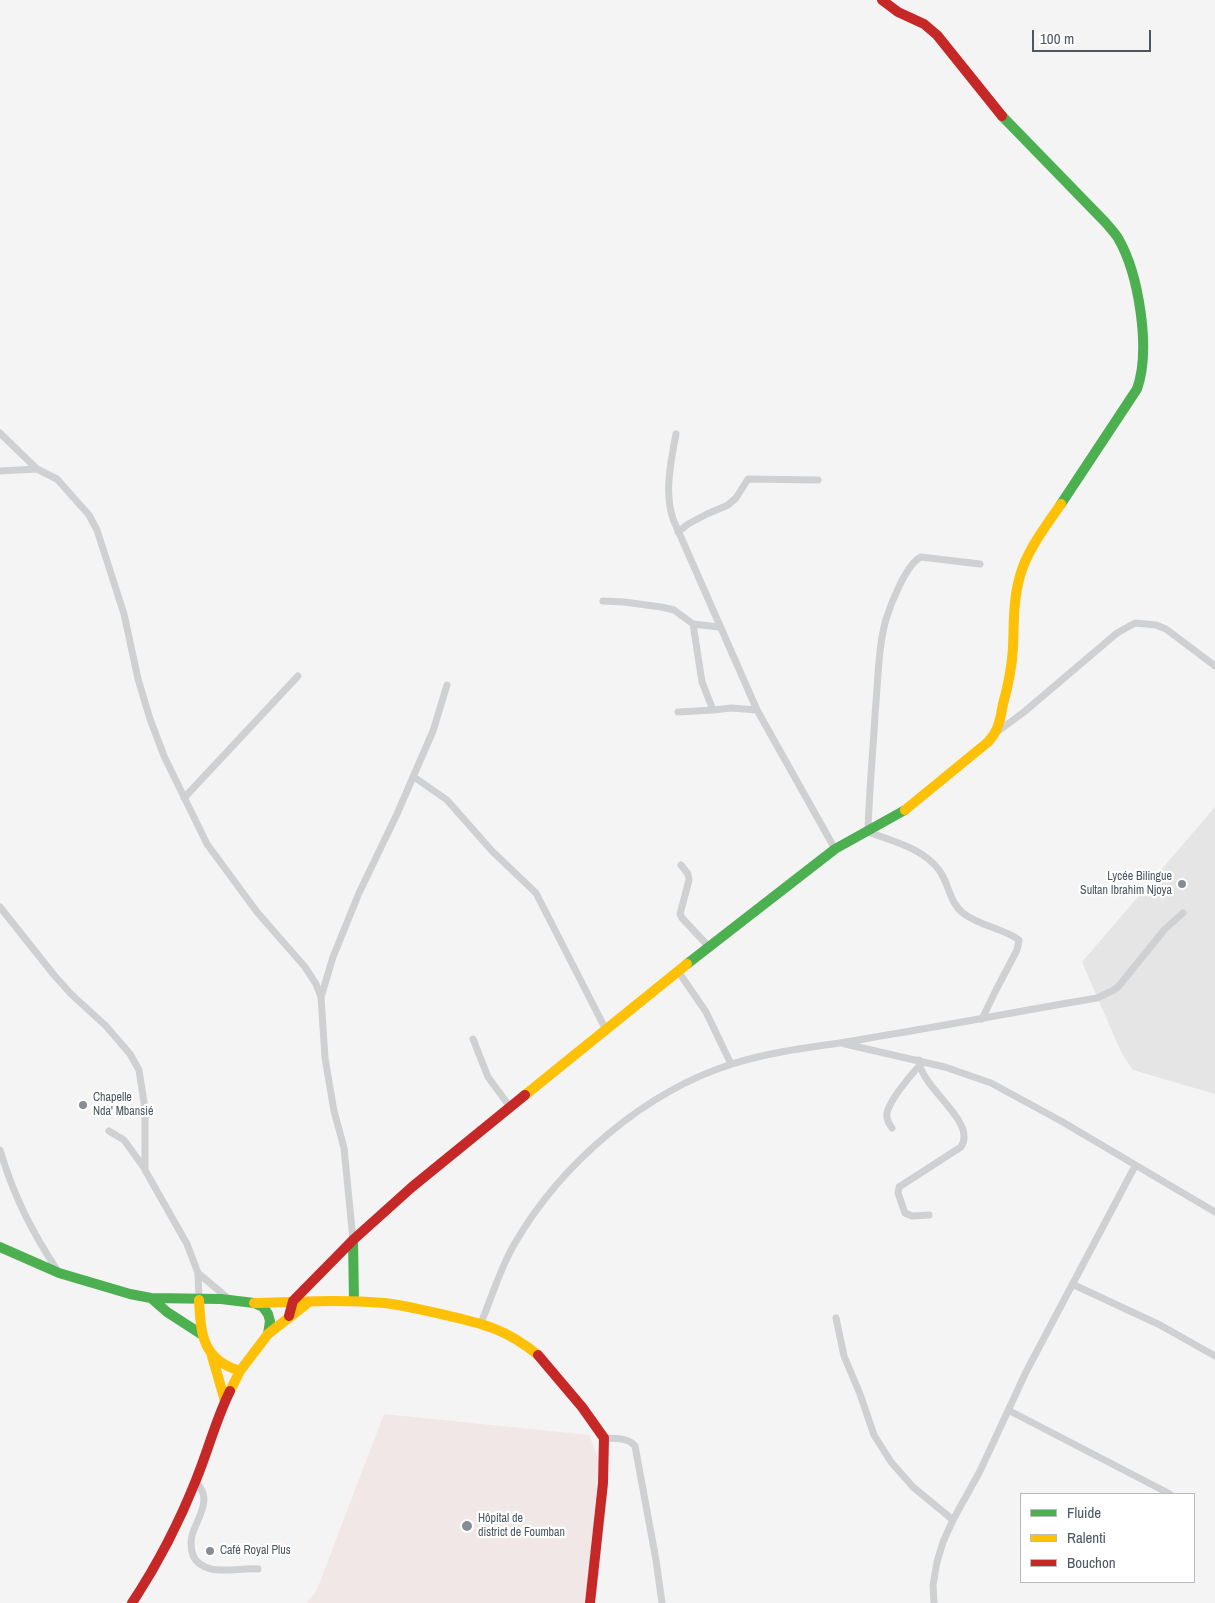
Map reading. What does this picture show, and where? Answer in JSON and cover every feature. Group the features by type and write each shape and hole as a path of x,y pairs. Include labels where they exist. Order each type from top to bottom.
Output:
{"street":[{"path":"882,0 898,12 924,24 937,35 1009,125 1106,222 1119,238 1126,255 1137,297 1142,326 1144,365 1137,389 1041,534 1020,575 1013,620 1011,666 996,732"},
{"path":"0,433 38,469 57,479 89,515 97,530 124,614 138,678 150,719 164,756 184,798 208,844 257,912 305,967 316,984 321,997 325,1058 334,1111 344,1148 353,1240 354,1301"},
{"path":"676,434 669,502 670,511 678,532 757,710 835,849"},
{"path":"0,471 38,469"},
{"path":"678,532 694,521 728,506 736,498 748,479 818,480"},
{"path":"868,832 882,647 886,618 891,605 910,566 916,559 921,557 980,564"},
{"path":"603,601 624,602 674,610 693,624 719,627"},
{"path":"289,1316 293,1301 353,1240 412,1187 678,971 835,849 898,815 921,798 974,754 996,732 1024,712 1116,633 1135,623 1156,625 1166,629 1215,666"},
{"path":"693,624 702,682 713,710"},
{"path":"184,798 298,676"},
{"path":"321,997 333,957 359,893 434,731 447,685"},
{"path":"678,712 731,708 757,710"},
{"path":"414,777 447,800 492,851 536,893 606,1030"},
{"path":"868,832 910,848 927,859 939,869 957,908 966,915 1019,940 1018,950 982,1019"},
{"path":"681,865 688,874 689,880 680,914 709,947"},
{"path":"0,907 59,981 106,1026 130,1054 139,1070 146,1109 145,1170"},
{"path":"481,1323 515,1243 555,1187 586,1154 626,1120 661,1096 680,1085 731,1064 788,1050 841,1043 1097,998 1112,992 1165,929 1183,913"},
{"path":"678,971 706,1012 731,1064"},
{"path":"473,1039 488,1077 510,1107"},
{"path":"841,1043 919,1063 945,1067 999,1087 1060,1120 1215,1212"},
{"path":"892,1128 887,1118 889,1108 919,1063"},
{"path":"919,1063 925,1080 949,1108 963,1128 965,1135 961,1147 898,1187 898,1193 905,1213 912,1216 929,1215"},
{"path":"109,1130 124,1140 145,1170 182,1233 198,1273 201,1334 212,1355 225,1401"},
{"path":"0,1150 17,1200 35,1236 59,1273"},
{"path":"934,1603 933,1585 937,1562 943,1542 953,1520 980,1471 1026,1372 1135,1166"},
{"path":"0,1247 59,1273 130,1294 151,1298 254,1302 354,1301 403,1306 481,1323 504,1332 522,1342 539,1356 566,1386 604,1438 603,1484 590,1603"},
{"path":"198,1273 230,1300"},
{"path":"1072,1284 1160,1325 1215,1356"},
{"path":"151,1298 167,1312 201,1334"},
{"path":"254,1302 268,1314 270,1321 268,1334"},
{"path":"132,1603 141,1590 179,1519 196,1481 225,1401 240,1371 268,1334 309,1302"},
{"path":"836,1318 844,1356 874,1435 891,1462 913,1486 953,1520"},
{"path":"212,1355 230,1369 240,1371"},
{"path":"1008,1410 1168,1493"},
{"path":"604,1438 626,1440 632,1442 635,1446 662,1603"},
{"path":"196,1481 202,1491 204,1500 193,1529 190,1544 194,1558 202,1566 212,1570 258,1569"}],"shaded area":[{"name":"Lycée Bilingue Sultan Ibrahim Njoya","path":"1215,807 1215,1094 1133,1070 1122,1054 1082,962"},
{"name":"Hôpital de district de Foumban","path":"384,1414 589,1435 599,1461 586,1603 306,1603 316,1592"}],"traffic: fast":[{"path":"1002,116 1117,236 1132,271 1141,312 1143,354 1137,389 1061,504"},
{"path":"687,964 835,849 905,810"},
{"path":"353,1240 354,1301"},
{"path":"0,1247 59,1273 130,1294 151,1298 221,1299 254,1303 263,1307 268,1314 270,1321 268,1334"},
{"path":"151,1298 167,1312 201,1334"}],"traffic: slow":[{"path":"905,810 988,742 997,729 1011,669 1015,603 1020,576 1032,548 1061,504"},
{"path":"525,1095 687,964"},
{"path":"199,1300 201,1324 206,1344 218,1360 240,1371"},
{"path":"254,1303 352,1301 384,1303 420,1309 468,1320 492,1328 515,1338 538,1355"},
{"path":"230,1391 240,1371 268,1334 309,1302"},
{"path":"212,1356 225,1401"}],"traffic: jam":[{"path":"882,0 898,12 924,24 937,35 1002,116"},
{"path":"289,1316 293,1301 353,1240 412,1187 525,1095"},
{"path":"538,1355 582,1407 604,1438 603,1483 590,1603"},
{"path":"132,1603 159,1559 175,1528 196,1480 230,1391"}],"place":[{"name":"Lycée Bilingue Sultan Ibrahim Njoya","path":"1182,884"},
{"name":"Chapelle Nda' Mbansié","path":"83,1105"},
{"name":"Hôpital de district de Foumban","path":"467,1526"},
{"name":"Café Royal Plus","path":"210,1551"}]}
